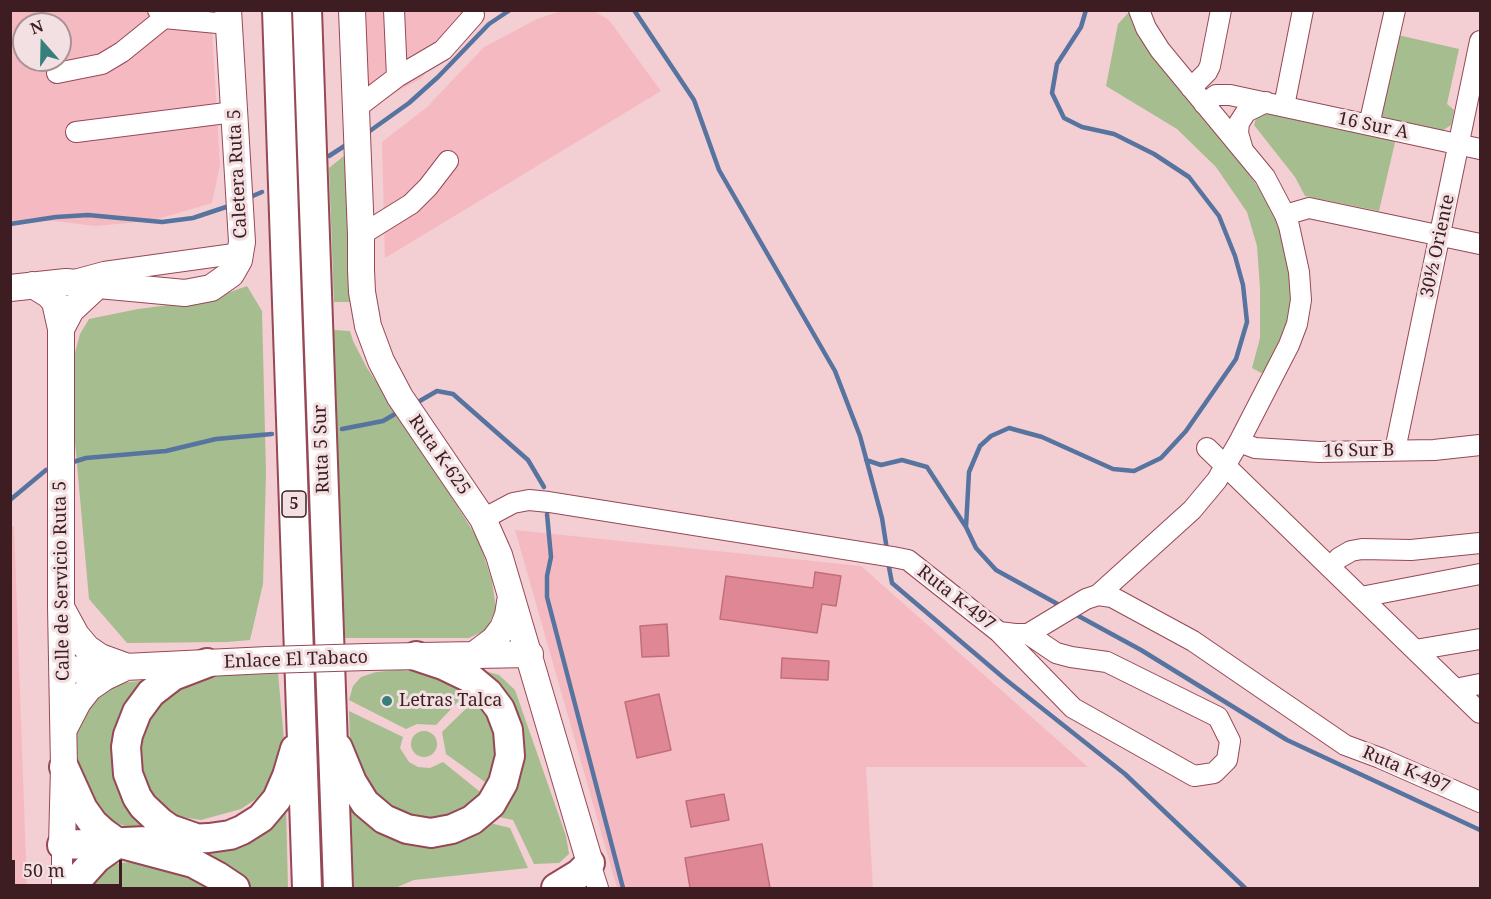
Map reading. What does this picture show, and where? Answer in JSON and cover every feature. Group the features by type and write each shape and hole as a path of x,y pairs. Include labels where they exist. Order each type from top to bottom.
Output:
{"highway":[{"name":"Ruta 5 Sur","path":"277,10 307,888"},
{"name":"Ruta 5 Sur","path":"307,10 338,888"},
{"path":"332,725 344,764 358,793 384,819 407,829 431,833 463,825 482,813 498,794 508,770 510,742 505,719 488,693 470,678 443,665 416,656"},
{"path":"201,838 170,829 143,806 128,774 126,747 137,712 152,693 172,676 207,663"},
{"path":"62,845 218,837 242,830 261,818 277,799 296,746 301,712"},
{"path":"64,766 83,809 93,823 118,843 193,863 235,888"},
{"path":"70,888 98,858 118,843"},
{"path":"556,888 579,874 594,876"}],"main road":[{"name":"Ruta K-625","path":"352,10 362,292 368,326 381,362 400,397 483,519 499,555 594,876"},
{"name":"Caletera Ruta 5","path":"22,287 66,282 185,293 202,291 218,284 236,268 241,253 241,215 228,17"},
{"path":"61,328 71,310 99,284"},
{"name":"Calle de Servicio Ruta 5","path":"22,287 49,295 55,302 61,328 61,607 64,766 62,845"},
{"path":"474,655 494,640 504,628 511,593"},
{"path":"61,607 76,635 87,648 100,657 128,667"},
{"name":"Enlace El Tabaco","path":"63,670 268,660 530,654"},
{"path":"474,655 499,664 516,674 549,719"},
{"path":"63,731 78,702 89,688 105,677 128,667"}],"street":[{"path":"394,10 398,77"},
{"path":"1191,88 1210,66 1221,10"},
{"path":"1243,150 1238,133 1239,123 1246,112 1275,104 1303,10"},
{"path":"1369,125 1395,10"},
{"path":"57,73 102,64 122,52 161,14 228,17"},
{"path":"355,118 398,77 443,50 474,15"},
{"path":"999,632 1073,708 1194,776 1214,773 1227,760 1230,741 1218,717 1107,662 1056,653 1033,631 1092,597 1192,510 1217,480 1239,442 1289,345 1297,324 1301,300 1299,272 1285,215 1265,177 1191,88 1143,16"},
{"name":"30½ Oriente","path":"1395,450 1480,40"},
{"name":"16 Sur A","path":"1204,104 1213,96 1220,94 1480,149"},
{"path":"76,132 234,112"},
{"path":"361,235 411,204 448,161"},
{"path":"1285,215 1309,208 1480,244"},
{"path":"66,282 104,272 241,253"},
{"name":"16 Sur B","path":"1239,442 1255,448 1319,452 1434,450 1480,445"},
{"path":"1207,448 1480,713"},
{"name":"Ruta K-497","path":"483,519 513,503 529,500 870,552 908,560 999,632 1033,631"},
{"path":"1330,567 1345,554 1362,549 1411,550 1480,543"},
{"path":"1361,597 1480,574"},
{"name":"Ruta K-497","path":"1092,597 1112,597 1193,640 1345,745 1480,802"},
{"path":"1415,650 1480,639"},
{"path":"1455,689 1480,684"},
{"name":"Calle de Servicio Ruta 5","path":"62,845 62,888"}],"shaded area":[{"path":"10,11 211,11 220,165 212,203 151,221 95,226 55,221 11,222"},
{"path":"364,11 476,11 460,19 422,78 368,107"},
{"path":"561,11 594,11 609,20 661,91 385,258 382,142 427,107 484,47 537,19"},
{"path":"14,526 27,888 10,888 10,527"},
{"path":"515,530 861,566 1088,767 866,767 873,888 617,888"}],"green space":[{"path":"1130,11 1274,209 1286,247 1291,282 1289,317 1265,375 1252,368 1260,338 1260,288 1257,246 1247,212 1216,167 1177,129 1106,86 1118,24"},
{"path":"1398,35 1459,49 1447,104 1454,110 1451,125 1442,131 1383,118 1379,111"},
{"path":"1262,112 1396,138 1379,211 1305,196 1295,177 1254,125 1256,118"},
{"path":"345,155 352,302 334,302 329,168"},
{"path":"247,286 262,311 266,473 263,584 250,640 127,643 89,599 69,375 80,334 89,319 138,309 208,300"},
{"path":"334,330 350,331 367,368 479,541 492,581 496,609 486,630 469,638 344,638 330,360"},
{"path":"471,667 499,675 515,690 566,836 569,854 559,863 534,864 513,820 490,815 515,770"},
{"path":"399,670 434,672 468,691 436,725 417,724 406,729 349,700 353,686 361,677 376,672"},
{"path":"222,673 278,673 285,751 278,774 262,795 241,809 201,820 168,815 149,796 138,766 141,732 168,689"},
{"path":"149,680 133,694 119,714 114,778 126,802 158,830 125,826 108,820 88,797 81,779 77,753 77,723 96,697 112,684"},
{"path":"476,699 486,706 502,744 492,787 446,754 442,732"},
{"path":"349,711 403,737 400,748 409,762 418,767 430,768 443,762 484,795 450,818 430,820 403,816 382,804 359,769 350,740"},
{"path":"424,731 433,735 437,744 433,753 424,757 415,753 411,744 415,735"},
{"path":"348,801 373,825 482,821 510,828 528,868 414,880 395,888 352,888"},
{"path":"286,807 288,888 245,888 193,849"},
{"path":"139,861 162,863 217,888 82,888 91,875 114,864"}],"building":[{"path":"815,572 841,576 836,606 822,604 817,633 720,619 726,576 813,588"},
{"path":"667,624 669,656 642,657 640,626"},
{"path":"782,658 829,661 828,680 781,678"},
{"path":"659,694 671,750 637,758 625,702"},
{"path":"724,794 729,820 691,827 686,801"},
{"path":"762,844 770,888 690,888 685,858"}],"waterway":[{"path":"367,133 409,103 438,77 489,24 510,10"},
{"path":"634,10 694,100 719,170 835,371 860,436 882,518 887,550"},
{"path":"1063,607 996,570 976,548 966,527 969,472 980,446 991,436 1009,428 1042,437 1113,469 1134,471 1161,458 1186,431 1236,359 1247,322 1243,285 1235,256 1219,216 1189,177 1154,154 1114,134 1082,127 1064,118 1052,93 1057,64 1081,27 1086,10"},
{"path":"329,156 349,143"},
{"path":"248,198 262,192"},
{"path":"10,224 88,215 162,222 193,218 232,205"},
{"path":"418,402 437,391 453,394 528,460 544,487"},
{"path":"342,429 383,421 395,414"},
{"path":"70,463 86,458 166,451 216,439 272,434"},
{"path":"866,460 881,465 902,460 927,467 966,527"},
{"path":"10,500 46,470"},
{"path":"547,514 551,557 547,576 547,597 623,888"},
{"path":"888,562 892,583 1005,679 1125,774 1245,888"},
{"path":"1073,613 1141,650 1287,740 1480,830"}],"place":[{"name":"Letras Talca","path":"387,701"}]}
